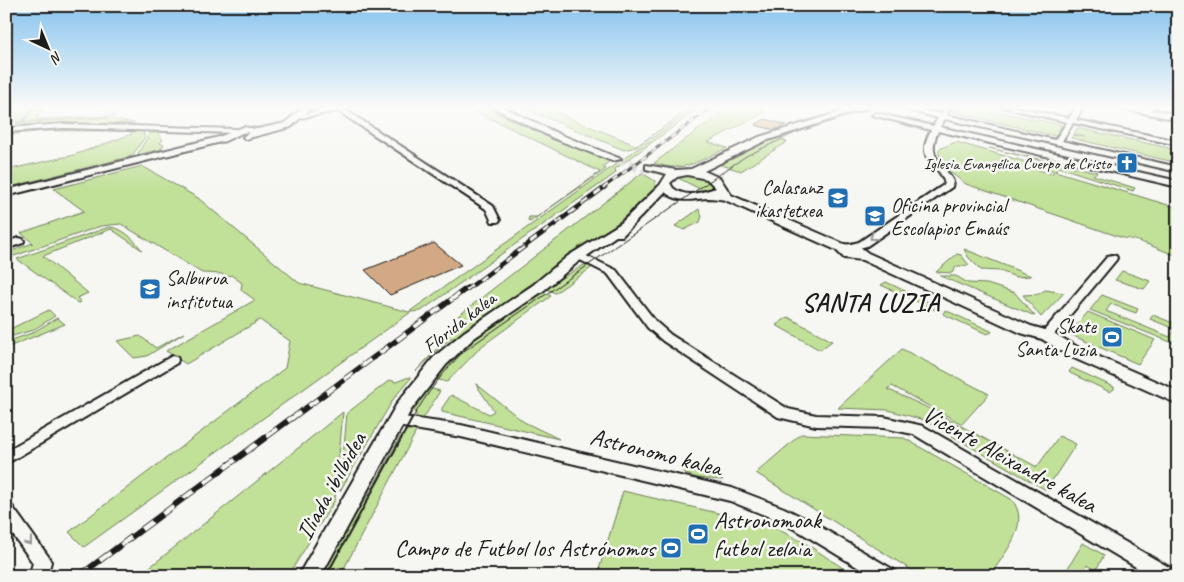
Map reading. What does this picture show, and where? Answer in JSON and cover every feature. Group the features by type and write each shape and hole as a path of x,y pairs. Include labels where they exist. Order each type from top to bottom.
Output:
{"main road":[{"path":"6,195 242,134"},
{"path":"552,134 618,157 566,134"},
{"path":"691,173 750,144 780,134"},
{"path":"710,177 712,168 718,162 784,134"},
{"path":"678,195 648,168 678,174 691,173 710,177 718,182 723,192"},
{"path":"647,204 665,183 678,174"},
{"path":"647,204 662,196 678,195 696,198 723,192 847,248 862,252 863,256 1178,398"},
{"name":"Florida kalea","path":"396,421 424,379 446,355 469,335 582,257 624,226 647,204"},
{"name":"Iliada ibilbidea","path":"309,576 396,421"}],"street":[{"path":"220,134 236,135"},
{"path":"377,134 490,208 495,220"},
{"path":"847,248 861,244 949,185 950,181 937,168 930,154 930,146 934,134"},
{"path":"959,134 1178,184"},
{"path":"1022,134 1178,170"},
{"path":"1058,142 1063,134"},
{"path":"1135,134 1178,143"},
{"path":"6,246 19,241"},
{"name":"Vicente Aleixandre kalea","path":"582,257 612,272 659,332 783,413 795,418 817,421 885,421 918,430 1168,576"},
{"path":"1046,337 1112,258"},
{"path":"6,458 172,360"},
{"name":"Astronomo kalea","path":"396,421 461,431 732,495 778,513 806,527 888,576"},
{"path":"6,511 42,562 38,576"}],"green space":[{"path":"132,134 144,134 145,137 132,156 6,188 6,170 74,155"},
{"path":"149,134 159,134 163,140 160,143 164,145 161,149 137,155"},
{"path":"523,134 542,134 610,161 602,167 606,169 530,222 528,221 529,217 537,217 600,172"},
{"path":"586,134 610,134 637,146 654,134 636,147 624,150"},
{"path":"658,134 663,134 615,169 616,173 421,311 411,312 84,547 69,532 285,368 290,341 260,320 186,364 166,351 255,300 241,290 242,283 231,275 227,277 222,274 202,273 121,224 101,226 14,256 9,252 33,243 21,233 84,211 54,189 142,166 198,198 299,283 409,312"},
{"path":"693,134 723,134 708,142 727,148 700,161 675,167 654,163"},
{"path":"1075,134 1105,134 1178,150 1178,163 1071,138 1073,135 1085,137"},
{"path":"779,138 787,142 741,171 718,164 762,143"},
{"path":"956,142 1040,166 1038,170 1052,174 1054,171 1040,165 1042,161 989,148 1097,172 1093,175 1135,188 1133,191 1059,167 1055,171 1178,208 1178,256 966,184 948,170 939,155 939,149"},
{"path":"642,173 655,181 655,190 609,230 453,339 451,338 416,371 448,337 442,335 463,318 458,316"},
{"path":"688,175 708,179 714,188 708,193 676,177"},
{"path":"699,209 702,216 700,222 684,230 675,226"},
{"path":"109,227 124,232 142,250 111,229 43,256 88,293 77,298 81,302 78,303 17,259"},
{"path":"964,249 1031,276 1016,277 1000,271 981,270 968,257"},
{"path":"957,254 961,255 969,265 956,267 952,273 936,272"},
{"path":"584,265 594,266 555,293 544,288"},
{"path":"1122,271 1150,281 1144,289 1115,280"},
{"path":"940,276 956,276 968,283 987,284 1015,293 1035,316"},
{"path":"886,282 940,308 935,310 881,285"},
{"path":"1045,290 1064,293 1041,317 1023,295 1039,294"},
{"path":"540,291 551,296 482,346 447,382 431,378 470,340"},
{"path":"1102,295 1138,309 1136,313 1111,304 1106,311 1170,337 1175,329 1150,319 1153,315 1178,325 1178,345 1090,310"},
{"path":"49,310 55,316 33,330 6,338 6,331"},
{"path":"945,310 992,332 987,334 943,314"},
{"name":"Skate Santa Luzia","path":"1088,312 1155,340 1138,364 1069,334"},
{"path":"788,317 832,341 820,350 776,325"},
{"path":"57,318 65,324 6,348 6,342 32,333"},
{"path":"184,333 147,356 134,358 117,341 140,336 156,348"},
{"path":"902,349 989,394 962,424 892,386 887,389 924,406 1037,467 1059,436 1076,444 1046,490 924,420 888,410 838,408"},
{"path":"1072,368 1114,387 1114,389 1110,392 1070,373"},
{"path":"411,378 394,398 340,491 347,413 390,380 396,382"},
{"path":"475,383 524,422 559,439 442,412 442,408 451,395 489,414 494,411"},
{"path":"424,387 440,391 423,419 417,417 414,411"},
{"path":"343,412 335,500 288,576 155,576 145,571"},
{"path":"418,428 340,576 317,576 373,487 400,437 409,429"},
{"path":"801,434 904,438 1011,499 1017,508 1019,518 1014,539 990,576 921,576 756,473"},
{"path":"687,461 700,465 723,480 688,475 680,468"},
{"name":"Astronomoak futbol zelaia","path":"623,491 769,525 805,543 855,576 597,576"},
{"path":"1083,543 1104,555 1096,570 1087,565 1081,576 1063,576"}],"building":[{"path":"434,243 461,265 390,295 365,270"}],"tunnel":[{"path":"616,159 646,170"}],"tram line":[{"path":"412,419 436,383 464,351 746,156 793,134"},
{"path":"326,576 413,417"}],"railway":[{"path":"603,188 675,134"},
{"path":"466,290 605,187"},
{"path":"291,419 467,288"},
{"path":"79,576 293,417"}],"place":[{"name":"Iglesia Evangélica Cuerpo de Cristo","path":"1127,163"},
{"name":"Calasanz ikastetxea","path":"838,198"},
{"name":"Oficina provincial Escolapios Emaús","path":"875,216"},
{"name":"Salburua institutua","path":"150,289"},
{"name":"Skate Santa Luzia","path":"1112,337"},
{"name":"Astronomoak futbol zelaia","path":"698,534"},
{"name":"Campo de Futbol los Astrónomos","path":"671,548"}],"district":[{"name":"SANTA LUZIA","path":"871,302"}]}
